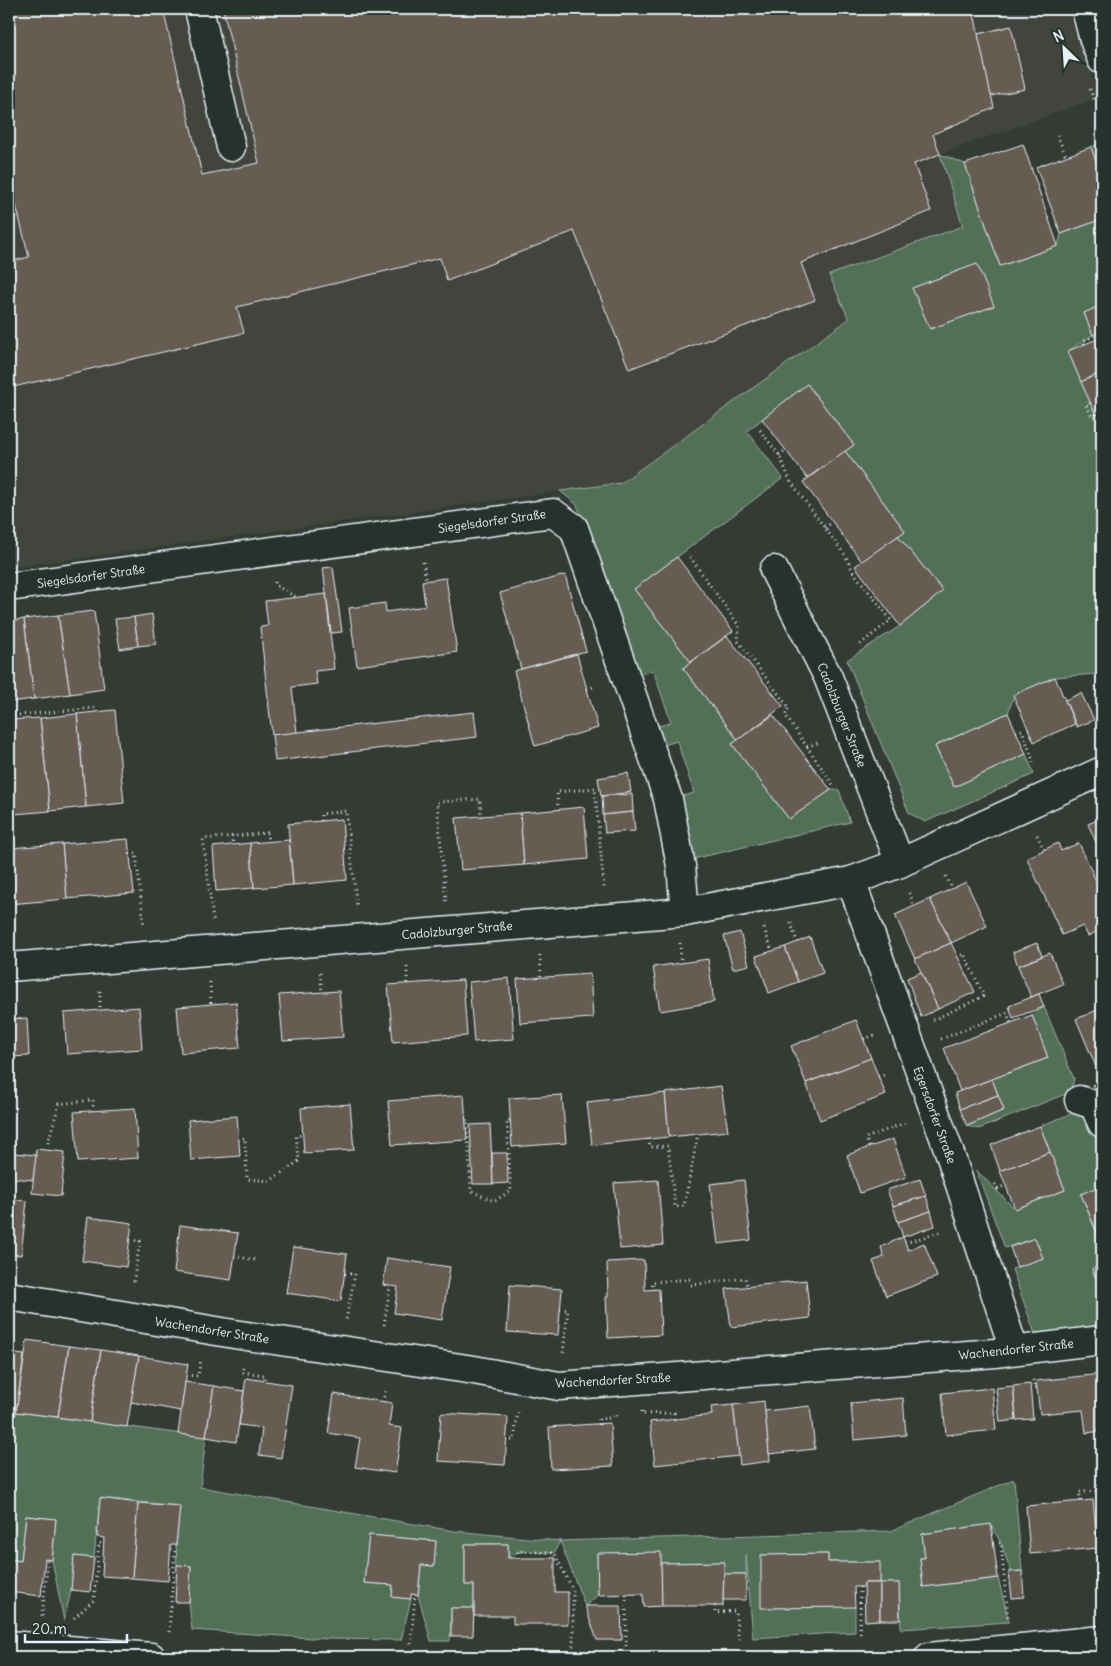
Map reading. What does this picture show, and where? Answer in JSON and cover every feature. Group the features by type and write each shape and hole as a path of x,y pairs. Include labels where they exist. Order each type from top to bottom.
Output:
{"street":[{"path":"199,9 231,147"},
{"path":"1086,9 1094,40 1102,60"},
{"name":"Siegelsdorfer Straße","path":"9,587 553,513 574,528 668,799 681,866 685,912"},
{"name":"Cadolzburger Straße","path":"774,570 828,677 900,864"},
{"name":"Cadolzburger Straße","path":"9,967 685,912 851,881 900,864 1102,771"},
{"name":"Egersdorfer Straße","path":"851,881 949,1151 1014,1350"},
{"path":"1079,1100 1094,1105 1102,1123"},
{"name":"Wachendorfer Straße","path":"9,1296 240,1335 474,1370 559,1386 1014,1350 1102,1340"},
{"path":"929,1657 1102,1640"},
{"path":"9,1645 151,1657"}],"path":[{"path":"1057,135 1066,156"},
{"path":"1084,344 1083,341 1102,333"},
{"path":"1090,403 1086,404 1093,418 1102,414"},
{"path":"760,430 779,455 791,482 845,556 854,573 891,620 858,646"},
{"path":"779,455 786,450"},
{"path":"825,528 832,522"},
{"path":"690,557 740,626 738,640 789,708 786,715 791,723 834,786 839,786"},
{"path":"9,716 23,717 95,708 96,712"},
{"path":"1016,732 1022,730 1038,772"},
{"path":"558,810 557,792 595,788 604,892"},
{"path":"447,911 437,802 480,799 481,816"},
{"path":"321,821 321,814 346,812 358,918"},
{"path":"1097,814 1102,812"},
{"path":"9,833 11,833 12,848"},
{"path":"215,929 203,839 267,833 268,842"},
{"path":"232,836 233,845"},
{"path":"130,854 136,853 145,934"},
{"path":"761,920 772,951"},
{"path":"539,947 541,977"},
{"path":"932,1021 984,996 964,954 958,957"},
{"path":"320,969 322,992"},
{"path":"210,978 210,1004"},
{"path":"99,986 100,1011"},
{"path":"939,1040 1007,1013 1011,1024"},
{"path":"48,1143 59,1104 92,1100 94,1111"},
{"path":"466,1120 468,1119 472,1191 494,1201 511,1191 507,1121 510,1120"},
{"path":"869,1147 866,1138 906,1123"},
{"path":"648,1139 650,1147 668,1146 675,1207 684,1206 698,1134"},
{"path":"238,1138 245,1138 247,1179 270,1181 299,1161 296,1136 303,1135"},
{"path":"905,1243 944,1231 943,1225"},
{"path":"130,1240 140,1241 132,1288"},
{"path":"234,1256 256,1260"},
{"path":"345,1274 355,1274 346,1321"},
{"path":"691,1285 745,1278 747,1287"},
{"path":"653,1290 652,1282 691,1279"},
{"path":"384,1328 390,1286"},
{"path":"560,1309 568,1310 563,1356"},
{"path":"186,1375 198,1376 202,1353"},
{"path":"506,1440 514,1440 519,1405"},
{"path":"1080,1501 1079,1492 1099,1490 1102,1514"},
{"path":"994,1543 1002,1542 1009,1625"},
{"path":"67,1624 94,1600 99,1543 104,1544"},
{"path":"169,1632 175,1551 170,1550"},
{"path":"518,1558 518,1552 554,1553 573,1590 573,1647"},
{"path":"42,1622 48,1560"},
{"path":"860,1587 860,1637"},
{"path":"411,1644 415,1595"},
{"path":"626,1595 626,1646"},
{"path":"715,1606 715,1613 735,1611 738,1642"}],"shaded area":[{"path":"9,9 1070,9 1081,46 1100,97 940,154 963,226 829,275 849,318 621,483 9,568"}],"green space":[{"path":"1102,142 1102,181 1091,147"},
{"path":"940,154 965,164 1000,266 1058,246 1061,234 1102,219 1102,305 1084,313 1093,335 1068,351 1096,415 1102,413 1102,671 1097,674 1055,677 1014,695 1008,713 935,746 954,787 1026,754 1034,774 925,822 909,813 847,660 900,626 943,591 898,536 905,531 845,451 854,445 807,384 747,431 783,478 634,589 691,662 683,668 738,740 732,744 789,819 831,790 839,790 850,822 693,859 680,797 694,793 677,741 664,745 656,727 671,722 653,670 638,675 585,522 576,504 560,491 621,483 849,319 829,275 963,226"},
{"path":"1044,1007 1074,1079 1070,1092 979,1129 967,1126 1004,1110 992,1079 1048,1058 1032,1015"},
{"path":"1078,1111 1089,1118 1102,1153 1102,1185 1081,1194 1098,1237 1102,1236 1102,1265 1092,1269 1102,1293 1102,1329 1041,1335 1034,1331 1012,1269 1043,1258 1035,1238 1005,1248 976,1170 1015,1209 1065,1190 1040,1126"},
{"path":"9,1411 206,1437 200,1487 454,1531 559,1541 891,1531 1014,1479 1022,1571 1011,1572 1001,1543 991,1525 922,1534 925,1558 920,1558 923,1587 998,1578 1009,1622 901,1629 899,1583 880,1583 879,1562 828,1562 828,1554 761,1555 855,1607 855,1632 753,1638 746,1554 746,1574 724,1574 724,1562 661,1563 597,1554 598,1595 585,1606 560,1541 554,1553 519,1551 508,1558 508,1544 465,1544 465,1585 474,1585 474,1608 451,1608 450,1641 431,1641 418,1595 421,1565 433,1566 436,1541 369,1535 364,1583 393,1585 392,1597 411,1599 401,1640 327,1639 192,1630 189,1602 191,1566 177,1565 176,1545 180,1506 100,1498 94,1558 74,1556 71,1590 64,1621 52,1560 56,1519 26,1516 21,1561 9,1559"}],"building":[{"path":"9,9 163,9 202,175 259,163 223,9 973,9 994,108 933,134 940,154 914,164 931,211 801,263 815,300 629,369 574,231 447,281 440,258 237,307 244,333 9,388 9,262 29,257 16,205 9,206"},
{"path":"1011,26 1025,89 991,96 978,34"},
{"path":"1023,144 1058,246 1000,266 965,164"},
{"path":"1091,147 1102,178 1102,219 1061,234 1036,167"},
{"path":"977,264 994,306 930,329 912,288"},
{"path":"1102,305 1102,330 1093,335 1084,313"},
{"path":"1102,337 1102,372 1081,382 1068,351"},
{"path":"1102,372 1102,413 1096,415 1081,382"},
{"path":"807,384 854,445 807,478 762,419"},
{"path":"845,451 905,531 862,562 803,482"},
{"path":"898,536 943,591 900,626 855,566"},
{"path":"677,557 733,631 691,662 634,589"},
{"path":"333,567 342,632 331,633 323,568"},
{"path":"565,575 586,651 521,669 500,593"},
{"path":"446,578 457,652 357,666 349,608 385,603 386,612 425,606 422,581"},
{"path":"326,594 334,669 315,671 317,684 292,687 297,733 272,735 260,627 268,626 265,601"},
{"path":"94,611 104,689 70,694 58,615"},
{"path":"152,614 156,644 138,646 134,617"},
{"path":"58,615 70,694 34,699 24,619"},
{"path":"134,617 138,646 120,649 115,619"},
{"path":"24,619 34,699 9,702 9,621"},
{"path":"727,636 783,706 738,740 683,668"},
{"path":"577,654 598,728 535,746 514,671"},
{"path":"1055,677 1075,724 1034,742 1013,695"},
{"path":"1081,693 1094,720 1077,727 1065,700"},
{"path":"115,710 124,803 86,807 77,714"},
{"path":"474,712 477,737 275,761 272,735"},
{"path":"1008,713 1026,754 954,787 935,746"},
{"path":"77,714 86,807 50,811 40,718"},
{"path":"773,715 831,790 789,819 732,744"},
{"path":"40,718 50,811 14,814 9,757 9,720"},
{"path":"9,757 14,814 9,815"},
{"path":"628,773 631,792 601,796 598,778"},
{"path":"632,794 633,812 603,815 602,796"},
{"path":"584,807 588,859 524,865 520,813"},
{"path":"633,812 635,831 605,833 603,815"},
{"path":"520,813 524,865 461,870 456,818"},
{"path":"1102,818 1102,850 1100,851 1088,824"},
{"path":"342,819 347,880 293,885 288,824"},
{"path":"128,839 134,893 67,899 62,844"},
{"path":"289,840 293,885 254,888 250,843"},
{"path":"250,843 254,888 216,891 213,847"},
{"path":"1058,843 1061,851 1079,843 1102,894 1102,929 1088,936 1083,926 1062,935 1027,858"},
{"path":"62,844 67,899 9,904 9,848"},
{"path":"966,882 987,926 951,943 930,899"},
{"path":"930,899 951,943 915,959 895,915"},
{"path":"740,932 749,965 733,969 724,936"},
{"path":"810,937 823,973 798,982 785,947"},
{"path":"951,943 975,992 938,1009 915,959"},
{"path":"1037,943 1042,956 1018,966 1013,952"},
{"path":"785,947 798,982 769,993 756,956"},
{"path":"1050,953 1063,984 1031,997 1018,966"},
{"path":"708,959 714,1002 660,1011 653,967"},
{"path":"921,972 938,1009 921,1017 907,978"},
{"path":"590,974 593,1018 520,1023 517,979"},
{"path":"509,978 514,1039 474,1042 469,982"},
{"path":"463,980 467,1036 393,1042 388,985"},
{"path":"339,991 343,1037 283,1041 279,995"},
{"path":"1039,994 1044,1007 1013,1018 1009,1006"},
{"path":"236,1002 240,1048 181,1053 177,1007"},
{"path":"139,1007 142,1049 67,1054 64,1013"},
{"path":"1102,1008 1102,1081 1076,1019"},
{"path":"1032,1015 1048,1058 960,1091 944,1048"},
{"path":"27,1018 29,1056 9,1057 9,1019"},
{"path":"856,1020 871,1058 806,1083 791,1046"},
{"path":"871,1058 886,1095 820,1120 806,1083"},
{"path":"992,1079 998,1095 960,1109 955,1093"},
{"path":"1102,1081 1102,1091 1096,1093 1092,1085"},
{"path":"721,1086 728,1131 669,1137 665,1093"},
{"path":"665,1093 669,1137 592,1145 587,1102"},
{"path":"464,1095 467,1140 392,1145 388,1101"},
{"path":"562,1095 566,1143 512,1147 509,1098"},
{"path":"998,1095 1004,1110 967,1126 960,1109"},
{"path":"350,1104 354,1150 304,1153 301,1108"},
{"path":"135,1108 138,1158 78,1162 74,1112"},
{"path":"237,1116 240,1156 191,1160 188,1120"},
{"path":"490,1124 493,1184 473,1184 470,1125"},
{"path":"1040,1126 1050,1152 1000,1171 991,1145"},
{"path":"893,1139 906,1177 860,1193 847,1155"},
{"path":"36,1149 65,1152 61,1196 32,1193"},
{"path":"1050,1152 1065,1190 1015,1209 1000,1171"},
{"path":"14,1153 36,1155 33,1180 11,1178"},
{"path":"492,1153 507,1153 508,1183 493,1184"},
{"path":"920,1179 926,1196 893,1206 887,1190"},
{"path":"658,1180 663,1245 620,1249 614,1183"},
{"path":"744,1180 751,1240 718,1244 710,1184"},
{"path":"1102,1185 1102,1236 1099,1237 1081,1194"},
{"path":"926,1196 931,1211 898,1222 893,1206"},
{"path":"9,1199 27,1201 21,1255 9,1254"},
{"path":"931,1211 935,1226 903,1237 898,1222"},
{"path":"88,1217 132,1223 126,1267 82,1261"},
{"path":"180,1225 238,1233 231,1280 174,1272"},
{"path":"903,1237 908,1250 924,1243 937,1277 886,1296 873,1261 884,1257 881,1247"},
{"path":"1035,1238 1043,1258 1017,1267 1010,1247"},
{"path":"293,1247 347,1254 341,1301 286,1293"},
{"path":"387,1258 450,1267 442,1320 394,1313 398,1287 383,1285"},
{"path":"644,1260 645,1290 659,1289 661,1335 608,1338 607,1262"},
{"path":"1102,1265 1102,1293 1092,1269"},
{"path":"806,1280 810,1318 731,1327 726,1289"},
{"path":"510,1285 562,1289 558,1335 507,1332"},
{"path":"27,1340 69,1346 58,1417 16,1412"},
{"path":"69,1346 101,1350 90,1422 58,1417"},
{"path":"101,1350 139,1356 127,1427 90,1422"},
{"path":"9,1353 24,1355 16,1412 9,1411"},
{"path":"139,1356 188,1364 181,1411 131,1402"},
{"path":"1102,1374 1102,1431 1086,1433 1083,1410 1040,1414 1036,1381"},
{"path":"246,1378 292,1385 281,1458 259,1455 262,1428 239,1425"},
{"path":"185,1382 214,1386 206,1437 178,1434"},
{"path":"1030,1384 1033,1419 1016,1420 1013,1386"},
{"path":"214,1386 244,1391 236,1442 206,1437"},
{"path":"1013,1386 1016,1420 1000,1422 996,1388"},
{"path":"992,1388 996,1430 946,1435 942,1393"},
{"path":"334,1394 392,1403 389,1426 402,1428 395,1473 355,1467 360,1438 328,1433"},
{"path":"903,1398 906,1435 854,1440 851,1403"},
{"path":"764,1401 770,1461 740,1465 733,1405"},
{"path":"733,1405 739,1456 655,1465 650,1422 712,1415 711,1407"},
{"path":"810,1406 815,1449 769,1454 765,1411"},
{"path":"441,1413 508,1417 505,1465 438,1461"},
{"path":"610,1423 613,1466 551,1469 549,1427"},
{"path":"100,1498 138,1503 132,1578 102,1576 104,1538 97,1537"},
{"path":"1093,1500 1098,1548 1030,1554 1026,1506"},
{"path":"138,1503 180,1506 176,1545 171,1545 168,1581 132,1578"},
{"path":"26,1516 56,1519 52,1560 45,1559 41,1596 9,1592 9,1559 21,1561"},
{"path":"991,1524 998,1578 923,1587 920,1558 925,1558 922,1534"},
{"path":"369,1535 436,1541 434,1566 421,1565 418,1595 411,1594 411,1599 392,1597 393,1585 364,1583"},
{"path":"465,1544 508,1544 508,1558 555,1558 555,1592 568,1592 568,1624 513,1624 513,1616 474,1616 474,1585 465,1585"},
{"path":"661,1552 662,1606 644,1607 643,1594 598,1595 597,1553"},
{"path":"828,1554 828,1562 880,1562 880,1583 864,1583 864,1587 854,1587 855,1607 761,1608 761,1555"},
{"path":"74,1556 94,1558 90,1592 71,1590"},
{"path":"724,1562 723,1606 662,1606 661,1563"},
{"path":"177,1565 191,1566 189,1602 175,1602"},
{"path":"1022,1571 1024,1597 1012,1598 1009,1572"},
{"path":"724,1574 746,1574 746,1600 723,1600"},
{"path":"864,1583 880,1583 880,1620 865,1621"},
{"path":"880,1583 899,1583 900,1620 880,1620"},
{"path":"585,1606 621,1606 622,1640 597,1640"},
{"path":"451,1608 474,1608 473,1636 451,1636"}]}
